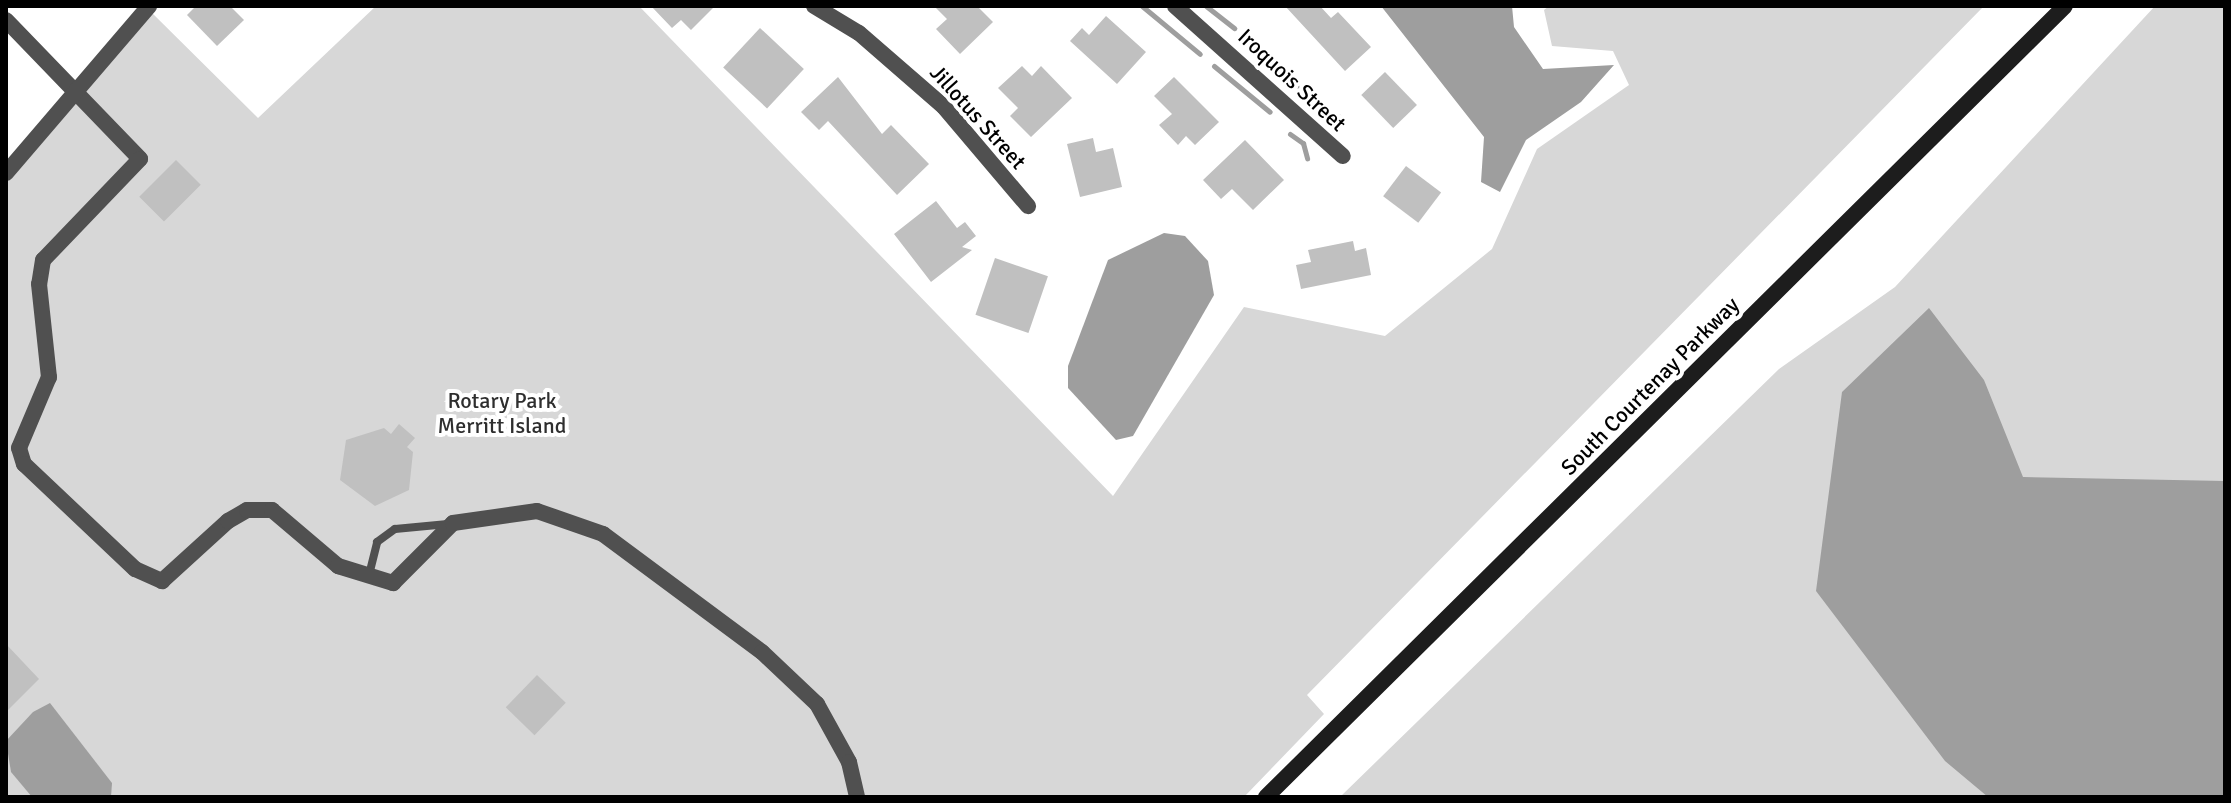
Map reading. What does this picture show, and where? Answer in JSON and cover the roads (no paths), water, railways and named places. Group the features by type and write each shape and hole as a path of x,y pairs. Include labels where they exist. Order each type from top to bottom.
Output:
{"main road":[{"name":"South Courtenay Parkway","path":"1266,797 2065,6"}],"street":[{"path":"6,173 149,6"},
{"name":"Jillotus Street","path":"814,6 859,33 944,107 1028,206"},
{"name":"Iroquois Street","path":"1175,6 1343,156"},
{"path":"6,20 140,159 43,260 39,284 49,377 46,394 21,431 24,464 149,579 162,581 178,571 247,510 272,510 338,566 393,583 453,523 537,511 603,534 762,652 817,704 849,762 857,797"}],"lane":[{"path":"369,575 377,542 395,529 453,523"}],"waterway":[{"path":"1142,6 1200,54"},
{"path":"1206,6 1234,28"},
{"path":"1254,44 1269,59"},
{"path":"1214,66 1270,112"},
{"path":"1287,77 1326,113 1343,118"},
{"path":"1290,134 1303,143 1307,158"}],"park label":[{"name":"Rotary Park Merritt Island","path":"502,412"}]}
